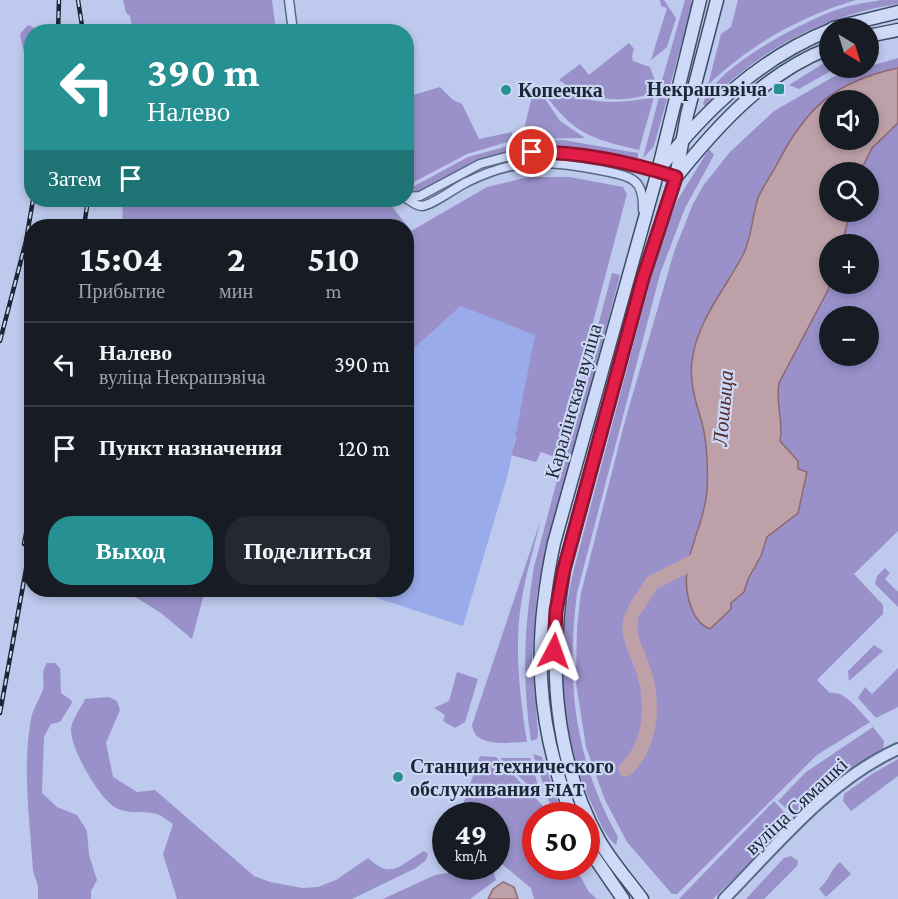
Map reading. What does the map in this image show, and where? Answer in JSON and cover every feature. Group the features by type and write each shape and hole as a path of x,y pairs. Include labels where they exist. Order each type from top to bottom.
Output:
{"main road":[{"name":"Каралінская вуліца","path":"567,802 543,717 539,647 545,586 658,171 700,0"},
{"name":"Каралінская вуліца","path":"642,899 600,842 580,799 568,761 556,698 554,651 556,611 564,569 654,240 676,177 687,115 717,0"},
{"path":"874,18 898,12"},
{"path":"879,34 898,30"},
{"path":"819,35 785,51 736,86 681,141 658,171 676,177 721,124 745,101 786,70 819,54"},
{"path":"687,115 693,123 701,122"},
{"path":"581,447 587,454 596,452"},
{"path":"600,866 622,899"}],"street":[{"path":"289,0 292,24"},
{"path":"414,196 420,195 480,164 521,153 572,153 658,171"},
{"path":"414,204 425,205 497,169 543,161 633,178 643,195 643,220"},
{"name":"вуліца Сямашкі","path":"724,899 831,792 870,764 898,749"}],"shaded area":[{"path":"123,0 272,0 275,24 132,24 130,16 126,13"},
{"path":"660,0 664,0 676,18 667,47 651,60 667,8 661,6"},
{"path":"685,0 691,0 692,5 668,93 659,91"},
{"path":"738,0 856,0 815,15 777,34 741,57 708,85 721,34 731,27"},
{"path":"881,0 898,0 898,4 841,18 819,18 819,27 769,52 746,68 705,106 703,104 722,77 756,51 813,19 854,5"},
{"path":"24,30 24,53 20,34"},
{"path":"629,43 634,49 633,61 650,67 656,84 654,92 630,98 605,98 581,92 559,80 580,64 589,75"},
{"path":"898,58 898,531 854,574 883,605 883,614 817,680 830,693 846,698 870,722 817,755 677,894 672,894 627,842 605,800 586,747 576,683 577,626 581,593 625,421 674,252 692,206 703,186 729,153 774,111 831,78 879,78 879,64"},
{"path":"819,66 819,78 799,89 789,85"},
{"path":"440,87 453,100 462,104 479,139 512,132 514,140 467,154 414,182 414,95"},
{"path":"559,87 581,98 605,102 654,97 639,150 607,142 583,132 552,104 541,89"},
{"path":"534,88 539,90 560,121 585,138 526,139 524,129"},
{"path":"659,97 667,99 654,146 643,158"},
{"path":"563,140 638,153 638,160 572,147 534,146 526,142"},
{"path":"515,144 511,150 481,160 414,192 414,186 468,157"},
{"path":"709,149 714,155 685,208 660,274 577,593 573,658 577,719 591,778 618,837 616,845 600,822 600,802 591,802 572,749 563,690 564,629 574,569 657,255 677,201"},
{"path":"529,177 570,177 623,187 627,194 557,458 541,452 536,462 511,455 516,438 461,306 417,346 414,346 414,229 487,187"},
{"path":"123,207 392,207 402,219 122,219"},
{"path":"612,273 620,275 537,593 532,659 538,733 537,739 531,741 526,697 525,654 534,567"},
{"path":"540,522 525,583 519,621 519,673 527,742 494,743 479,738 474,733 472,725"},
{"path":"885,568 890,573 885,579 898,592 898,607 875,584 877,576"},
{"path":"135,597 203,597 192,639 161,613"},
{"path":"874,645 883,651 849,681 848,671"},
{"path":"47,663 55,663 60,668 61,693 72,703 60,722 51,724 44,737 42,793 57,807 77,815 87,831 89,855 97,880 91,891 91,899 38,899 38,886 33,871 27,757 31,719 43,689 43,673"},
{"path":"898,668 898,707 876,718 858,698 865,687 872,694"},
{"path":"457,672 478,679 465,722 455,728 443,721 445,715 434,708 449,701"},
{"path":"109,697 117,701 120,710 106,743 113,777 137,792 155,790 254,876 270,882 302,888 318,887 336,880 368,858 377,865 390,869 402,865 424,851 428,854 426,860 416,868 352,899 177,899 163,854 173,824 157,814 121,810 109,803 94,784 75,748 71,729 85,699"},
{"path":"873,727 884,741 883,750 828,786 796,817 778,801 806,772"},
{"path":"533,754 542,757 558,802 549,802"},
{"path":"480,756 496,757 539,802 522,802 522,880 582,880 589,892 597,899 534,899 531,888 510,871 510,802 464,802"},
{"path":"500,758 530,758 542,799"},
{"path":"898,759 898,776 851,811 843,801 844,794"},
{"path":"774,801 792,821 713,899 679,899"},
{"path":"791,856 798,861 797,866 764,899 746,899 784,858"},
{"path":"840,862 851,874 826,897 819,889"},
{"path":"432,876 432,880 496,880 470,899 383,899"}],"sand":[{"path":"461,306 535,335 508,474 463,626 374,597 414,597 414,346 417,346"}],"water":[{"path":"898,68 898,123 879,141 879,90 838,90 864,78 879,78 879,73"},
{"path":"819,106 819,150 871,150 865,162 819,162 819,222 848,222 844,234 819,234 819,294 826,294 779,383 780,441 798,461 798,469 807,472 798,513 767,537 744,592 731,603 731,609 710,629 702,624 694,614 686,586 689,558 707,491 707,457 691,377 692,361 695,346 706,319 746,248 760,194 787,146 810,114"},
{"path":"503,882 514,887 518,899 488,899 493,889"}],"waterway":[{"name":"Лошыца","path":"635,609 652,583 703,557"},
{"name":"Лошыца","path":"626,769 642,746 649,719 648,691 631,636 631,618"}],"railway":[{"path":"58,24 59,0"},
{"path":"78,0 82,24"},
{"path":"30,219 32,207"},
{"path":"85,219 87,207"},
{"path":"0,341 24,249"},
{"path":"0,713 24,580"}],"place":[{"name":"Некрашэвіча","path":"779,89"},
{"name":"Копеечка","path":"506,90"},
{"name":"Станция технического обслуживания FIAT","path":"398,777"}],"route":[{"path":"532,152 572,153 676,177 643,278 564,569 556,611 554,651"}]}
